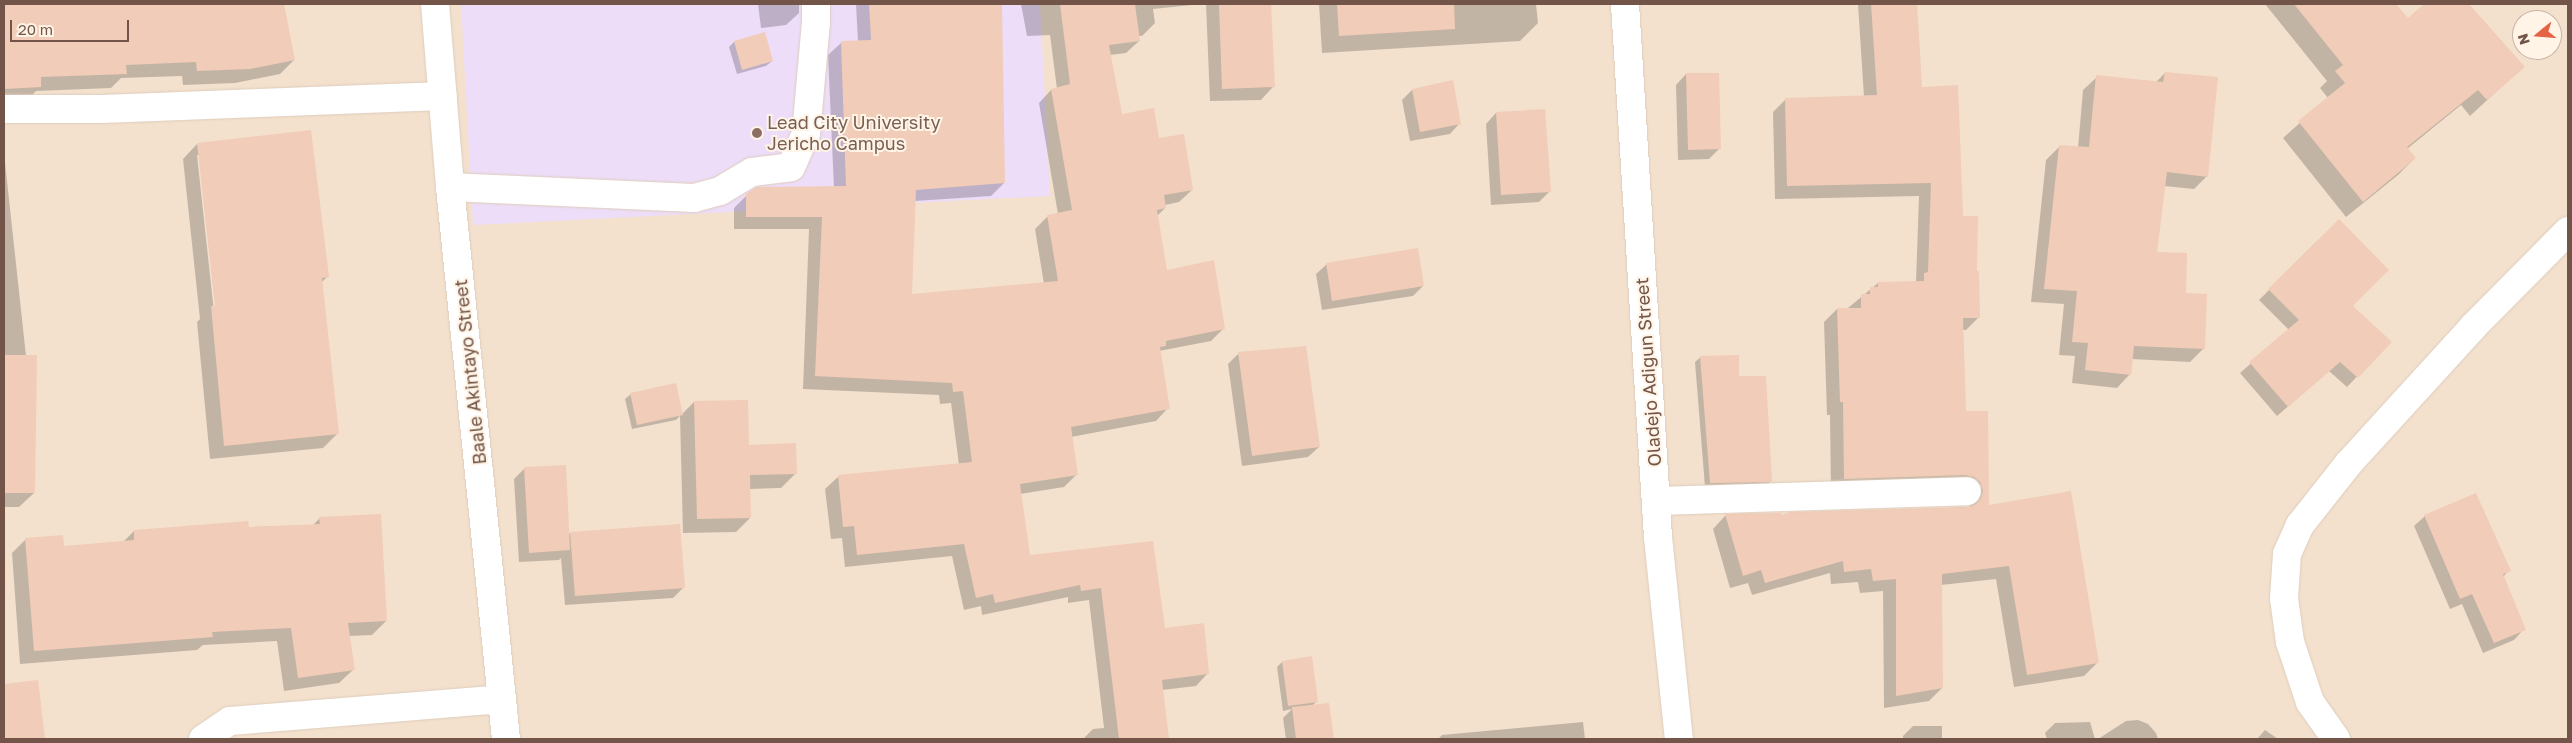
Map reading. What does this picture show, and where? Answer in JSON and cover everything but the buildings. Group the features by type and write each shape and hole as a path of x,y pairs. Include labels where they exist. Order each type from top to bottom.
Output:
{"street":[{"name":"Baale Akintayo Street","path":"435,4 450,187 506,739"},
{"path":"450,187 694,198 720,192 752,172 791,167 806,134 816,4"},
{"name":"Oladejo Adigun Street","path":"1625,4 1656,502 1678,739"},
{"path":"4,109 102,109 442,96"},
{"path":"2336,739 2310,702 2290,642 2284,598 2287,554 2300,524 2362,449 2473,327 2568,231"},
{"path":"1656,502 1967,491"},
{"path":"203,739 230,721 502,699"}],"shaded area":[{"path":"4,4 2568,4 2568,739 4,739"},
{"name":"Lead City University Jericho Campus","path":"461,4 1040,4 1050,196 473,225"}],"place":[{"name":"Lead City University Jericho Campus","path":"757,133"}]}
